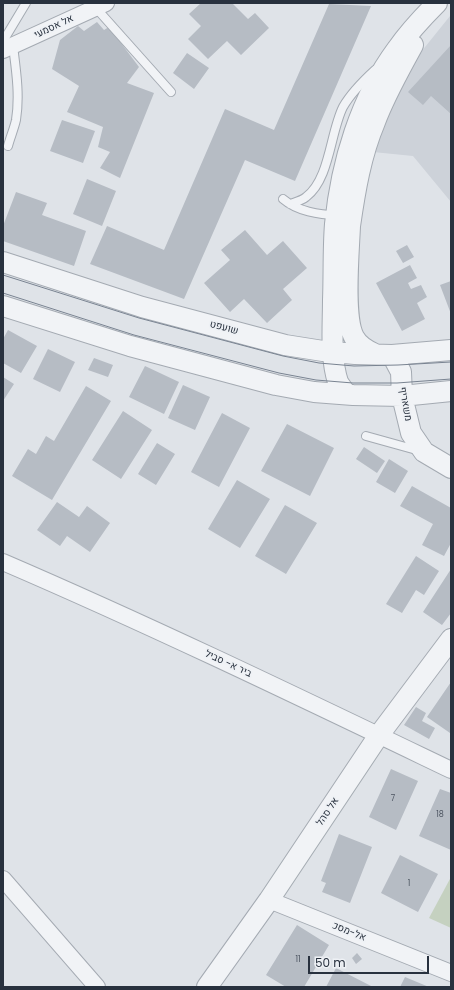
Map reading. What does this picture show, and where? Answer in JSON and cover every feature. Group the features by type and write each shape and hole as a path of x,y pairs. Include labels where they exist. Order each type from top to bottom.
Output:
{"street":[{"path":"383,355 364,349 358,343 351,329 348,313 350,226 344,215 346,161 353,137 371,92 384,69 397,48 437,3"},
{"path":"346,394 338,382 333,352 335,225 344,215 374,122 385,99 410,52 442,3"},
{"name":"אל אסמעי","path":"6,43 101,5"},
{"name":"שועפט","path":"3,262 142,307 298,347 333,352 383,355 451,350"},
{"path":"3,306 130,346 262,381 314,392 402,396 451,391"},
{"path":"298,347 310,342 327,326 333,310"},
{"name":"משאריף","path":"383,355 401,372 402,396 411,433 424,452"},
{"path":"424,452 451,468"},
{"name":"ביר א- סביל","path":"3,562 169,636 451,770"},
{"name":"אל סהל","path":"207,987 269,900 379,735 451,638"},
{"path":"3,879 97,987"},
{"name":"אל-מסכ","path":"269,900 451,973"}],"lane":[{"path":"8,146 16,121 18,97 17,81 6,43 26,3"},
{"path":"101,5 171,92"},
{"path":"344,215 316,213 286,202 303,200 316,186 321,178 334,128 344,107 353,93 397,48"},
{"path":"366,436 424,452"}],"shaded area":[{"path":"450,16 451,202 413,156 373,152 389,106 417,57"}],"green space":[{"path":"451,877 451,928 429,918"}],"building":[{"path":"201,3 232,3 248,19 255,13 269,28 241,55 227,41 208,59 188,39 201,26 189,14"},
{"path":"329,4 371,6 295,181 245,160 184,299 90,264 107,226 164,250 225,109 274,130"},
{"path":"97,22 104,30 109,27 139,67 127,83 154,93 120,178 100,168 110,152 98,147 103,127 67,112 79,86 52,69 60,40 78,26 84,31"},
{"path":"451,45 451,114 431,96 423,105 408,92"},
{"path":"187,53 209,68 194,89 173,73"},
{"path":"62,120 95,131 83,163 50,151"},
{"path":"87,179 116,191 102,226 73,214"},
{"path":"16,192 47,203 42,215 86,231 74,266 3,241 3,226"},
{"path":"245,230 267,255 283,241 307,268 283,289 292,300 267,323 244,299 230,312 204,283 230,260 221,250"},
{"path":"407,245 414,257 403,263 396,251"},
{"path":"410,265 417,278 408,283 411,289 421,285 427,297 417,303 425,319 402,331 376,283"},
{"path":"451,281 451,314 440,285"},
{"path":"8,330 37,346 21,373 3,363 3,339"},
{"path":"48,349 75,362 60,392 33,379"},
{"path":"94,358 113,365 108,377 88,370"},
{"path":"145,366 179,382 164,414 129,397"},
{"path":"3,377 14,384 3,401"},
{"path":"183,385 210,397 195,430 168,418"},
{"path":"86,386 111,401 52,500 12,476 28,449 36,454 46,436 54,441"},
{"path":"123,411 152,430 121,479 92,460"},
{"path":"222,413 250,428 219,487 191,472"},
{"path":"287,424 334,448 310,496 261,471"},
{"path":"157,443 175,454 156,485 138,474"},
{"path":"364,447 385,461 377,473 356,459"},
{"path":"389,459 408,471 395,493 376,482"},
{"path":"237,480 270,499 240,548 208,529"},
{"path":"412,486 451,508 451,543 444,556 422,545 433,524 400,506"},
{"path":"57,502 79,517 87,506 110,523 90,552 67,536 60,546 37,530"},
{"path":"285,505 317,523 286,574 255,556"},
{"path":"416,556 439,571 424,595 416,590 402,613 386,604"},
{"path":"451,569 451,613 442,625 423,612"},
{"path":"451,682 451,732 450,733 427,717"},
{"path":"416,707 426,713 422,721 435,728 429,739 404,725"},
{"path":"391,769 418,781 396,830 369,817"},
{"path":"440,789 451,793 451,850 419,836"},
{"path":"339,834 372,847 350,903 322,892 326,883 321,881"},
{"path":"400,855 438,874 418,912 381,893"},
{"path":"297,925 329,945 304,987 286,987 266,975"},
{"path":"357,953 362,959 356,964 352,958"},
{"path":"336,968 373,987 326,987"},
{"path":"405,977 429,987 400,987"}],"tram line":[{"path":"3,275 139,318 283,356 319,363 354,366 451,362"},
{"path":"3,293 134,335 279,373 316,380 353,383 397,383 451,379"}]}
